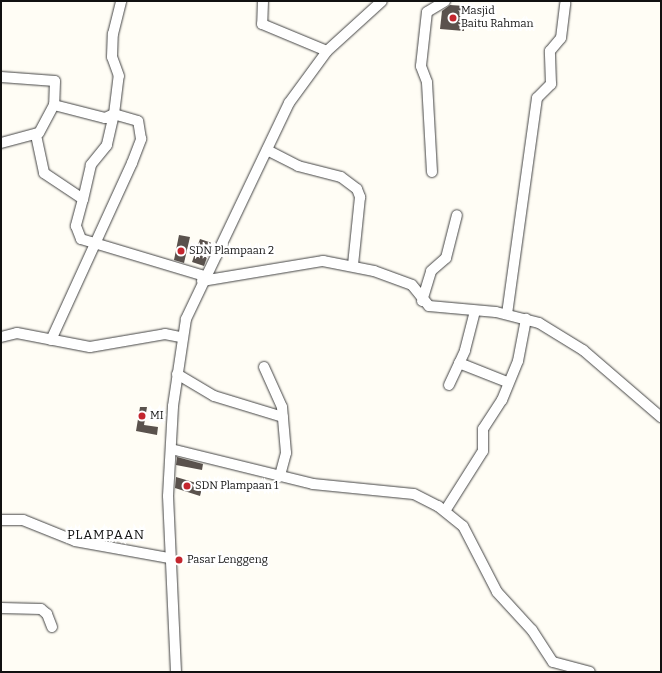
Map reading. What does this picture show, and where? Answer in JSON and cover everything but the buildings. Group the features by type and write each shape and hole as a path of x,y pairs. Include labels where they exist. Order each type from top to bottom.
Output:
{"street":[{"path":"121,1 113,34 112,57 119,76 114,114 107,145 91,165 77,234 95,244 203,279 308,262 353,265 407,282 416,288 422,301 434,308 475,310 507,314 526,319 583,350 661,418"},
{"path":"263,1 262,24 328,51"},
{"path":"176,672 169,558 171,449 181,337 203,279 289,103 328,51 382,1"},
{"path":"432,172 428,88 421,66 427,12 445,1"},
{"path":"507,314 537,98 550,84 550,51 561,38 565,3"},
{"path":"1,77 55,81 54,105 36,135 44,173 83,199"},
{"path":"51,340 141,139 138,121 114,114 105,118 54,105"},
{"path":"1,143 36,135"},
{"path":"267,150 298,166 341,177 358,189 360,197 353,265"},
{"path":"422,301 431,271 446,258 457,215"},
{"path":"449,385 459,363 475,310"},
{"path":"445,511 483,452 483,429 502,400 507,382 518,362 526,319"},
{"path":"1,337 17,333 97,347 158,335 181,337"},
{"path":"459,363 507,382"},
{"path":"264,367 282,408 286,454 280,476"},
{"path":"177,374 214,396 283,417"},
{"path":"171,449 280,476 414,494 445,511 463,526 497,592 532,630 553,662 590,672"},
{"path":"1,520 23,520 75,541 169,558"},
{"path":"1,608 41,609 47,614 52,627"}],"place":[{"name":"Masjid Baitu Rahman","path":"453,18"},
{"name":"SDN Plampaan 2","path":"181,251"},
{"name":"MI","path":"142,416"},
{"name":"SDN Plampaan 1","path":"187,486"},
{"name":"Pasar Lenggeng","path":"179,560"}],"district":[{"name":"PLAMPAAN","path":"106,535"}]}
